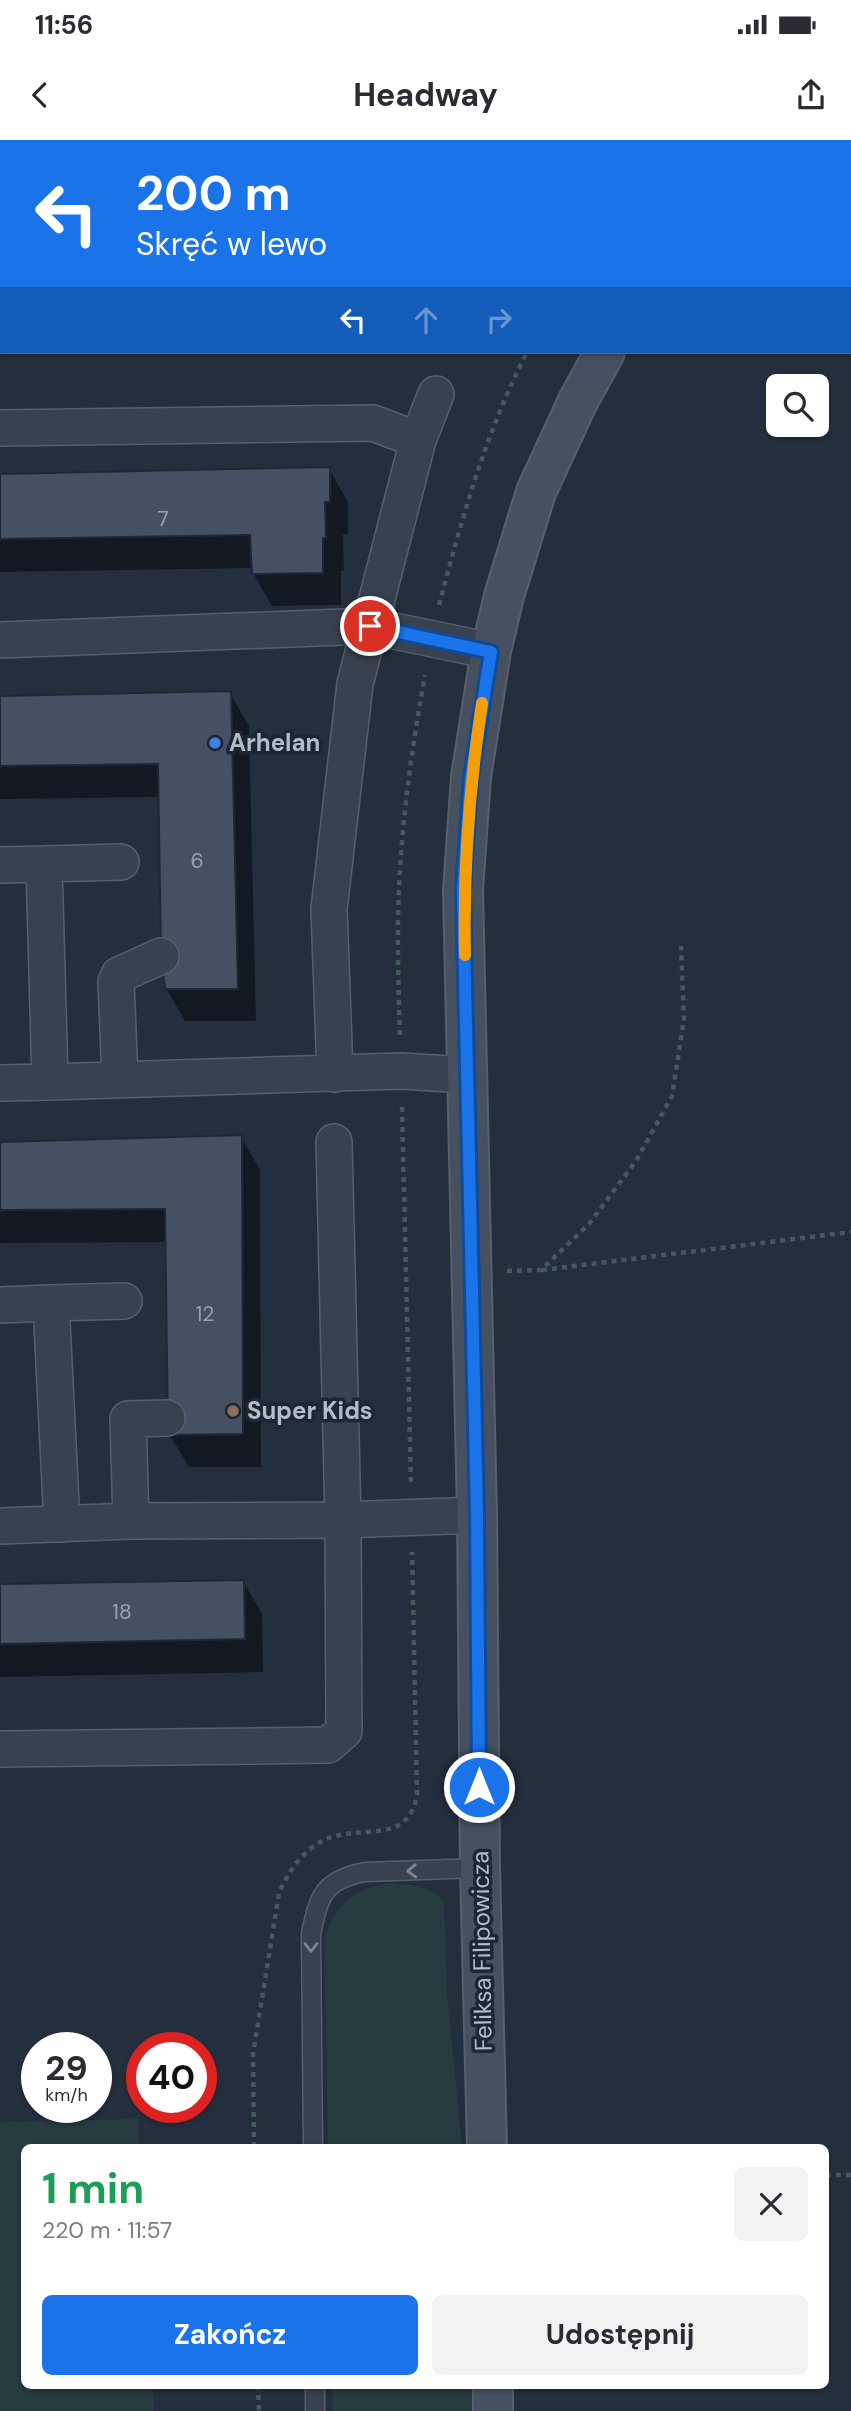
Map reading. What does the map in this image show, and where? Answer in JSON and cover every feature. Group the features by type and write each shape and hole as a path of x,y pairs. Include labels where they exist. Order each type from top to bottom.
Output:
{"street":[{"name":"Feliksa Filipowicza","path":"487,2144 463,890 471,777 491,652 504,596 536,492 578,401 604,354"},
{"path":"335,1074 329,909 355,684 418,440 436,394"},
{"path":"0,428 373,423 418,440"},
{"path":"0,640 370,626 491,652"},
{"path":"0,865 121,862"},
{"path":"44,864 50,1082"},
{"path":"120,1079 116,982 119,975 161,956"},
{"path":"0,1083 401,1071 467,1075"},
{"path":"0,1749 328,1745 344,1731 334,1142"},
{"path":"0,1305 124,1301"},
{"path":"51,1303 62,1524"},
{"path":"131,1521 128,1419 167,1418"},
{"path":"0,1526 477,1515"},
{"path":"493,2389 493,2411"}],"lane":[{"path":"313,2144 311,1934 317,1905 330,1884 351,1874 480,1868"},
{"path":"315,2389 315,2411"}],"path":[{"path":"254,2144 253,2054 279,1893 286,1877 308,1851 324,1840 341,1835 388,1830 404,1823 415,1809 417,1794 397,943 403,830 417,719 432,640 466,502 508,389 526,354"},
{"path":"541,1270 589,1224 636,1161 672,1096 684,1019 681,946"},
{"path":"471,1272 541,1270 851,1232"},
{"path":"829,2175 851,2175"},
{"path":"258,2389 259,2411"}],"green space":[{"path":"392,1883 414,1885 435,1894 444,1905 447,1996 462,2144 328,2144 324,1939 335,1915 348,1899"},
{"path":"126,2119 126,2123 138,2123 140,2144 21,2144 21,2389 152,2389 154,2411 0,2411 0,2122 112,2123 112,2120"},
{"path":"333,2389 473,2389 474,2411 333,2411"}],"building":[{"path":"330,467 330,502 325,502 323,573 252,574 250,535 0,539 0,474"},
{"path":"231,691 238,989 165,989 161,956 158,764 0,766 0,696"},
{"path":"242,1135 243,1434 168,1435 165,1209 0,1210 0,1142"},
{"path":"244,1580 245,1639 0,1644 0,1584"}],"slow traffic":[{"path":"465,955 463,890 471,777 482,703"}],"place":[{"name":"Arhelan","path":"215,743"},
{"name":"Super Kids","path":"233,1411"}],"route":[{"path":"370,626 491,652 471,777 463,890 477,1515 479,1787"}]}
